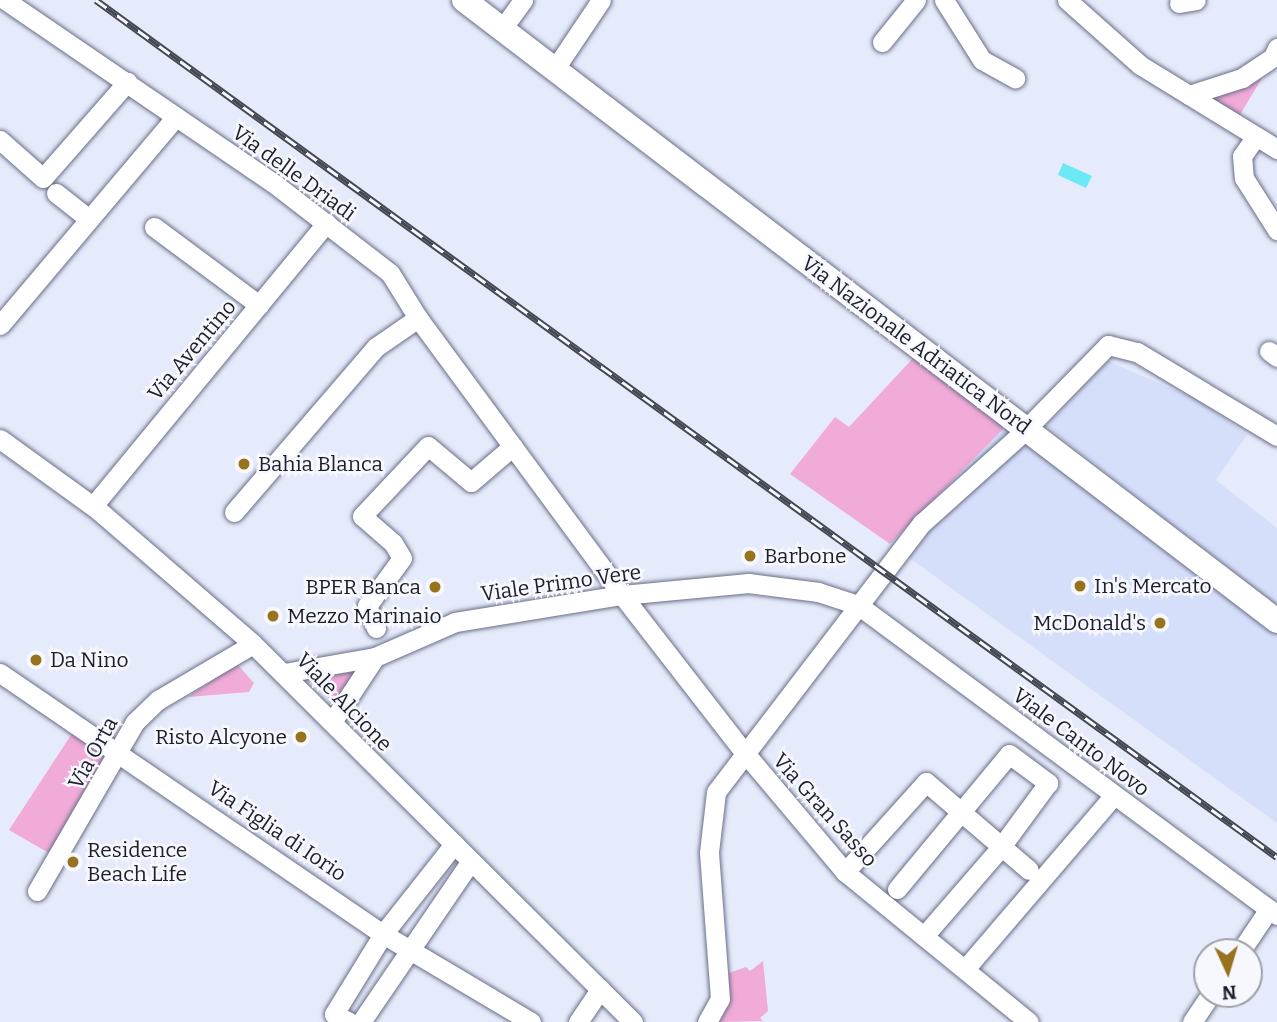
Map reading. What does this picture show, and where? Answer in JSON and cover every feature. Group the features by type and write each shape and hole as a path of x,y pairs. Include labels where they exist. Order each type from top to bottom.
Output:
{"main road":[{"name":"Via Nazionale Adriatica Nord","path":"464,0 1277,621"}],"street":[{"name":"Via delle Driadi","path":"5,0 127,82 326,223 390,273 418,318 622,595"},
{"path":"502,29 523,0"},
{"path":"554,70 601,0"},
{"path":"882,41 916,0"},
{"path":"944,0 982,61 1015,78"},
{"path":"1067,0 1140,65 1254,139 1277,149"},
{"path":"1189,95 1242,78 1273,57 1277,48"},
{"path":"0,140 43,178 127,82"},
{"path":"0,325 176,117"},
{"path":"1254,139 1242,156 1244,178 1277,230"},
{"path":"56,193 89,219"},
{"name":"Via Aventino","path":"93,506 326,223"},
{"path":"154,227 259,305"},
{"path":"234,512 376,346 418,318"},
{"path":"707,1022 720,999 709,852 711,810 716,792 898,550 961,485 1026,429 1108,345 1137,352 1277,436"},
{"name":"Viale Alcione","path":"0,439 93,506 253,644 633,1022"},
{"path":"376,628 367,606 400,565 401,552 362,516 428,446 471,482 513,446"},
{"name":"Viale Primo Vere","path":"284,673 374,657 455,622 622,595 762,584 818,592 858,605"},
{"name":"Via Gran Sasso","path":"622,595 744,752 845,872 1029,1022"},
{"name":"Viale Canto Novo","path":"858,605 1273,912"},
{"name":"Via Orta","path":"37,891 135,722 158,700 253,644"},
{"path":"332,722 374,657"},
{"name":"Via Figlia di Iorio","path":"0,673 117,750 383,934 531,1022"},
{"path":"897,890 1009,754 1048,783 1001,847 924,936"},
{"path":"845,872 926,782 1029,870"},
{"path":"965,969 1114,795"},
{"path":"337,1019 383,934 454,844"},
{"path":"361,1022 471,861"},
{"path":"1252,938 1273,912"},
{"path":"578,1022 600,989"}],"shaded area":[{"path":"1262,78 1238,118 1212,100 1214,95"},
{"path":"915,356 1006,426 890,544 790,474 835,417 849,427"},
{"path":"1108,361 1200,401 1247,435 1216,480 1277,528 1277,606 1046,426"},
{"path":"1006,426 1277,633 1277,823 890,544"},
{"path":"237,664 254,683 249,692 188,697"},
{"path":"354,672 338,708 306,674 322,675"},
{"path":"73,732 114,760 54,856 9,830"},
{"path":"763,961 768,1011 760,1018 763,1021 718,1022 726,1006 729,973 746,967 750,971"}],"water":[{"path":"1063,163 1092,176 1086,188 1058,175"}],"railway":[{"path":"96,0 1277,857"}],"place":[{"name":"Bahia Blanca","path":"244,464"},
{"name":"Barbone","path":"750,556"},
{"name":"In's Mercato","path":"1080,586"},
{"name":"BPER Banca","path":"435,587"},
{"name":"Mezzo Marinaio","path":"273,616"},
{"name":"McDonald's","path":"1160,623"},
{"name":"Da Nino","path":"36,660"},
{"name":"Risto Alcyone","path":"301,737"},
{"name":"Residence Beach Life","path":"73,862"}]}
